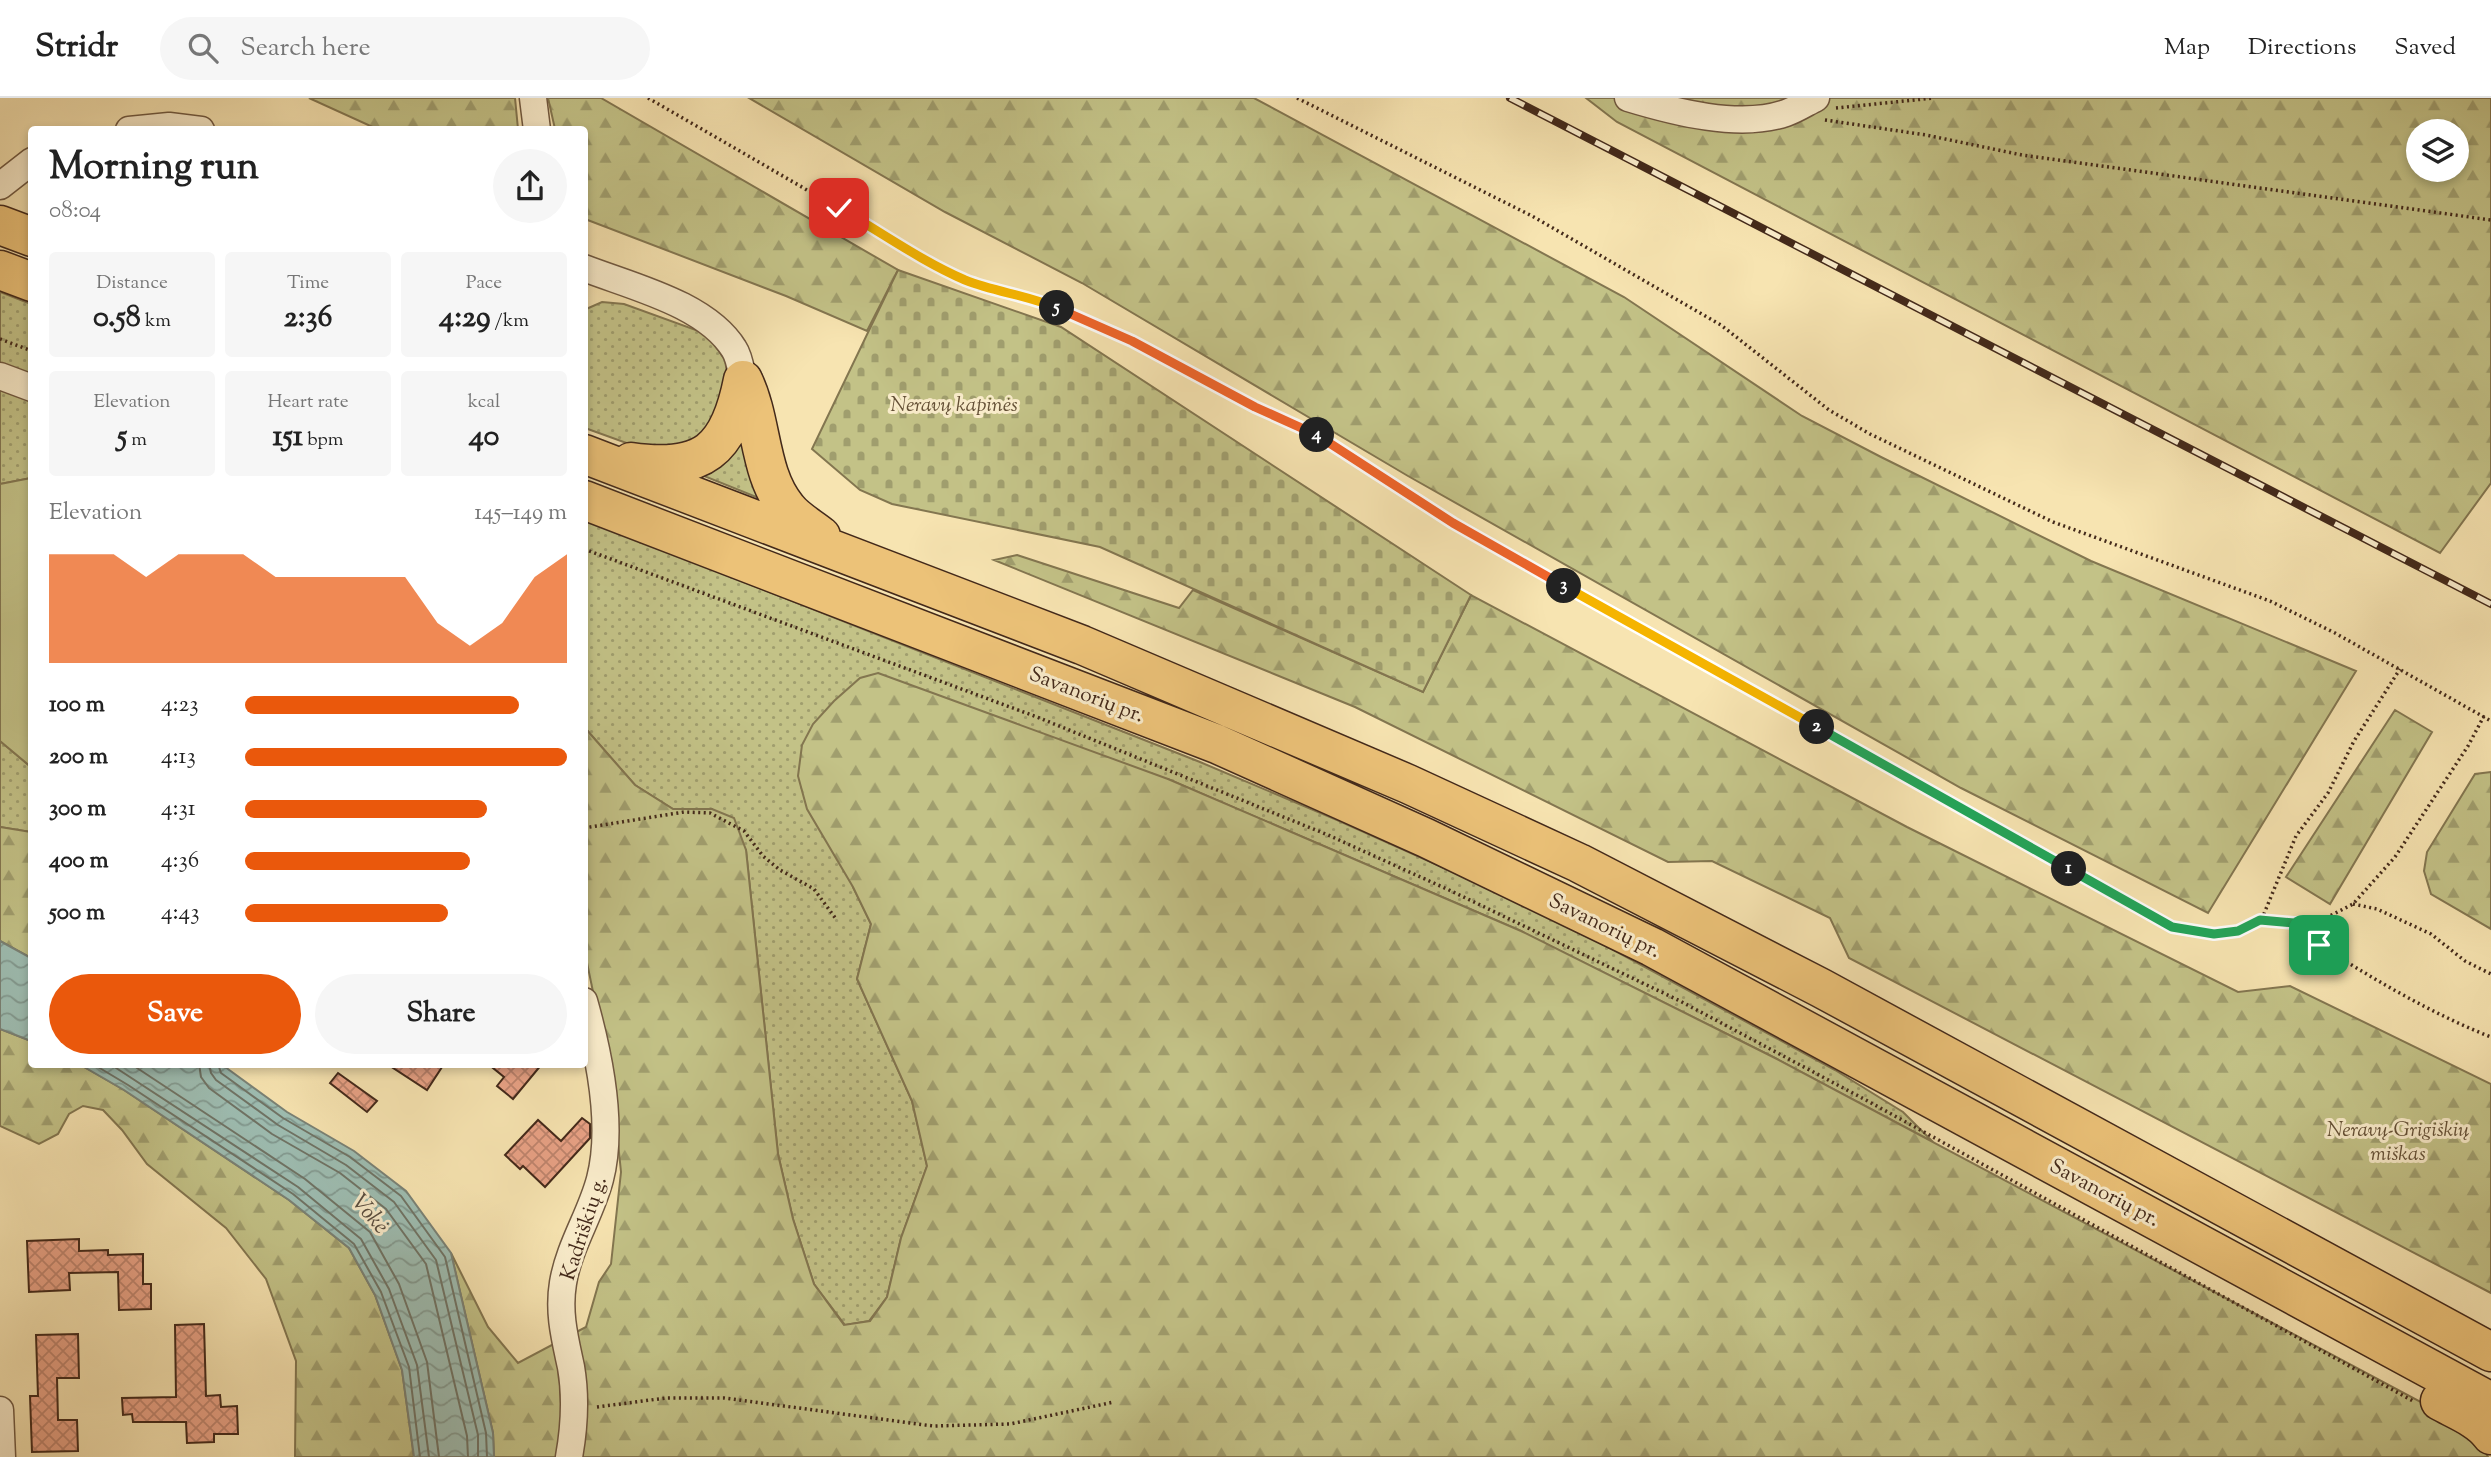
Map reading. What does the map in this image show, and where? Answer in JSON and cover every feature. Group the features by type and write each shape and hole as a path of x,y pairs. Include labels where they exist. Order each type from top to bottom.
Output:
{"highway":[{"path":"0,270 28,280"},
{"path":"588,455 635,462 682,464 700,456 717,445 729,431 738,408 743,380"},
{"path":"743,380 752,397 773,485 788,510 846,555"},
{"name":"Savanorių pr.","path":"588,456 1082,645 1395,778 1579,863 1821,988 2491,1352"},
{"name":"Savanorių pr.","path":"588,502 1217,744 1426,838 1652,947 2491,1402"},
{"path":"1652,947 2062,1191 2459,1411 2491,1435"}],"street":[{"path":"533,98 536,126"},
{"path":"1629,98 1658,107 1744,119 1821,104"},
{"path":"0,186 28,164"},
{"path":"588,270 699,314 719,328 736,352 743,380"},
{"path":"0,376 28,386"},
{"name":"Kadriškių g.","path":"569,1457 574,1410 571,1369 561,1319 563,1283 574,1242 600,1181 607,1149 604,1102 588,1021"},
{"path":"0,1410 2,1457"}],"path":[{"path":"648,98 909,248 935,266 989,289 1042,302 1132,341 1255,407 1322,437 1453,523 2172,927 2214,934 2238,931 2260,920 2318,922 2353,904 2395,857 2468,746 2483,716"},
{"path":"1297,98 1532,216 1721,325 1829,410 1870,434 2053,522 2270,601 2335,633 2491,721"},
{"path":"1821,104 1934,98"},
{"path":"1785,113 1926,135 2022,155 2491,220"},
{"path":"0,339 28,350"},
{"path":"588,550 1037,717 1328,835 1449,890 1680,1000 2421,1406"},
{"path":"2260,920 2296,836 2328,793 2354,741 2400,669"},
{"path":"588,827 684,812 710,813 744,831 763,856 780,870 814,889 836,919"},
{"path":"2353,904 2377,909 2431,934 2465,961 2491,974"},
{"path":"2318,922 2319,945 2375,980 2491,1037"},
{"path":"574,1410 666,1398 724,1398 933,1426 1010,1424 1114,1402"}],"green space":[{"path":"309,98 515,98 518,126 370,126"},
{"path":"548,98 601,98 898,270 867,331 786,296 588,220 588,126 554,126"},
{"path":"749,98 1254,98 1624,297 1802,416 2091,561 2356,671 2208,913 1961,788 1408,476 1082,283 945,212"},
{"path":"1586,98 2491,98 2491,483 2440,553 1617,122"},
{"name":"Neravų kapinės","path":"898,270 1061,327 1471,595 1423,692 1100,547 892,504 860,490 812,449"},
{"path":"0,292 28,303 28,375 0,365"},
{"path":"602,302 624,304 707,334 725,360 730,391 707,444 654,453 588,429 588,308"},
{"path":"0,388 28,398 28,479 0,484"},
{"path":"739,433 771,503 694,472"},
{"path":"28,479 28,764 0,741 0,484"},
{"path":"588,521 1200,762 1500,893 1608,947 1835,1070 1903,1112 1933,1142 1775,1058 1521,931 1168,779 853,887 871,924 857,979 912,1101 927,1166 901,1238 887,1297 869,1321 845,1325 814,1284 793,1219 778,1154 746,850 712,809 673,809 635,785 588,731"},
{"name":"Neravų-Grigiškių miškas","path":"1017,555 1179,608 1193,590 1423,692 1471,595 1907,827 2238,992 2290,986 2491,1084 2491,1293 1849,958 1830,918 1712,861 1668,862 1355,707 994,560"},
{"path":"878,673 1168,779 1521,931 1775,1058 2464,1425 2478,1438 2488,1457 494,1457 493,1433 451,1253 488,1327 518,1363 586,1327 599,1282 611,1264 621,1172 612,1084 588,968 588,731 635,785 673,809 712,809 734,818 746,850 778,1154 793,1219 814,1284 844,1325 870,1321 887,1297 901,1238 927,1166 912,1101 857,979 871,924 853,887 807,809 798,776 802,745 813,724 860,678"},
{"path":"2395,710 2432,732 2330,904 2286,877"},
{"path":"0,741 28,764 28,832 0,827"},
{"path":"2491,772 2491,929 2431,894 2424,871 2427,852 2475,774"},
{"path":"0,827 28,832 28,956 0,941"},
{"path":"0,1029 28,1040 28,1068 86,1068 124,1090 289,1200 349,1248 375,1295 402,1370 414,1457 295,1457 296,1361 266,1279 226,1228 147,1164 103,1110 83,1106 69,1114 58,1134 39,1144 0,1126"}],"water":[{"path":"0,941 28,956 28,1040 0,1029"},
{"name":"Vokė","path":"86,1068 226,1068 287,1112 354,1151 406,1191 451,1253 493,1433 494,1457 414,1457 402,1370 375,1295 349,1248 289,1200 124,1090"}],"building":[{"path":"393,1068 441,1068 427,1090"},
{"path":"493,1068 539,1068 513,1099 497,1086 504,1077"},
{"path":"338,1073 377,1101 367,1112 330,1083"},
{"path":"582,1118 590,1124 590,1138 545,1187 523,1166 520,1169 505,1155 538,1120 561,1141"},
{"path":"79,1239 79,1251 108,1250 108,1255 143,1254 143,1284 151,1284 151,1309 119,1310 118,1272 69,1273 70,1290 29,1292 27,1241"},
{"path":"204,1324 206,1396 220,1395 221,1407 237,1406 238,1434 214,1434 214,1442 187,1443 186,1422 133,1422 132,1414 123,1415 122,1398 176,1397 175,1325"},
{"path":"78,1334 79,1378 57,1378 58,1420 77,1420 78,1451 32,1452 30,1396 38,1396 36,1335"}],"railway":[{"path":"1510,98 2491,604"}],"route":[{"path":"839,208 935,266 989,289 1042,302 1132,341 1255,407 1322,437 1453,523 2172,927 2214,934 2238,931 2260,920 2318,922 2319,945"}]}
